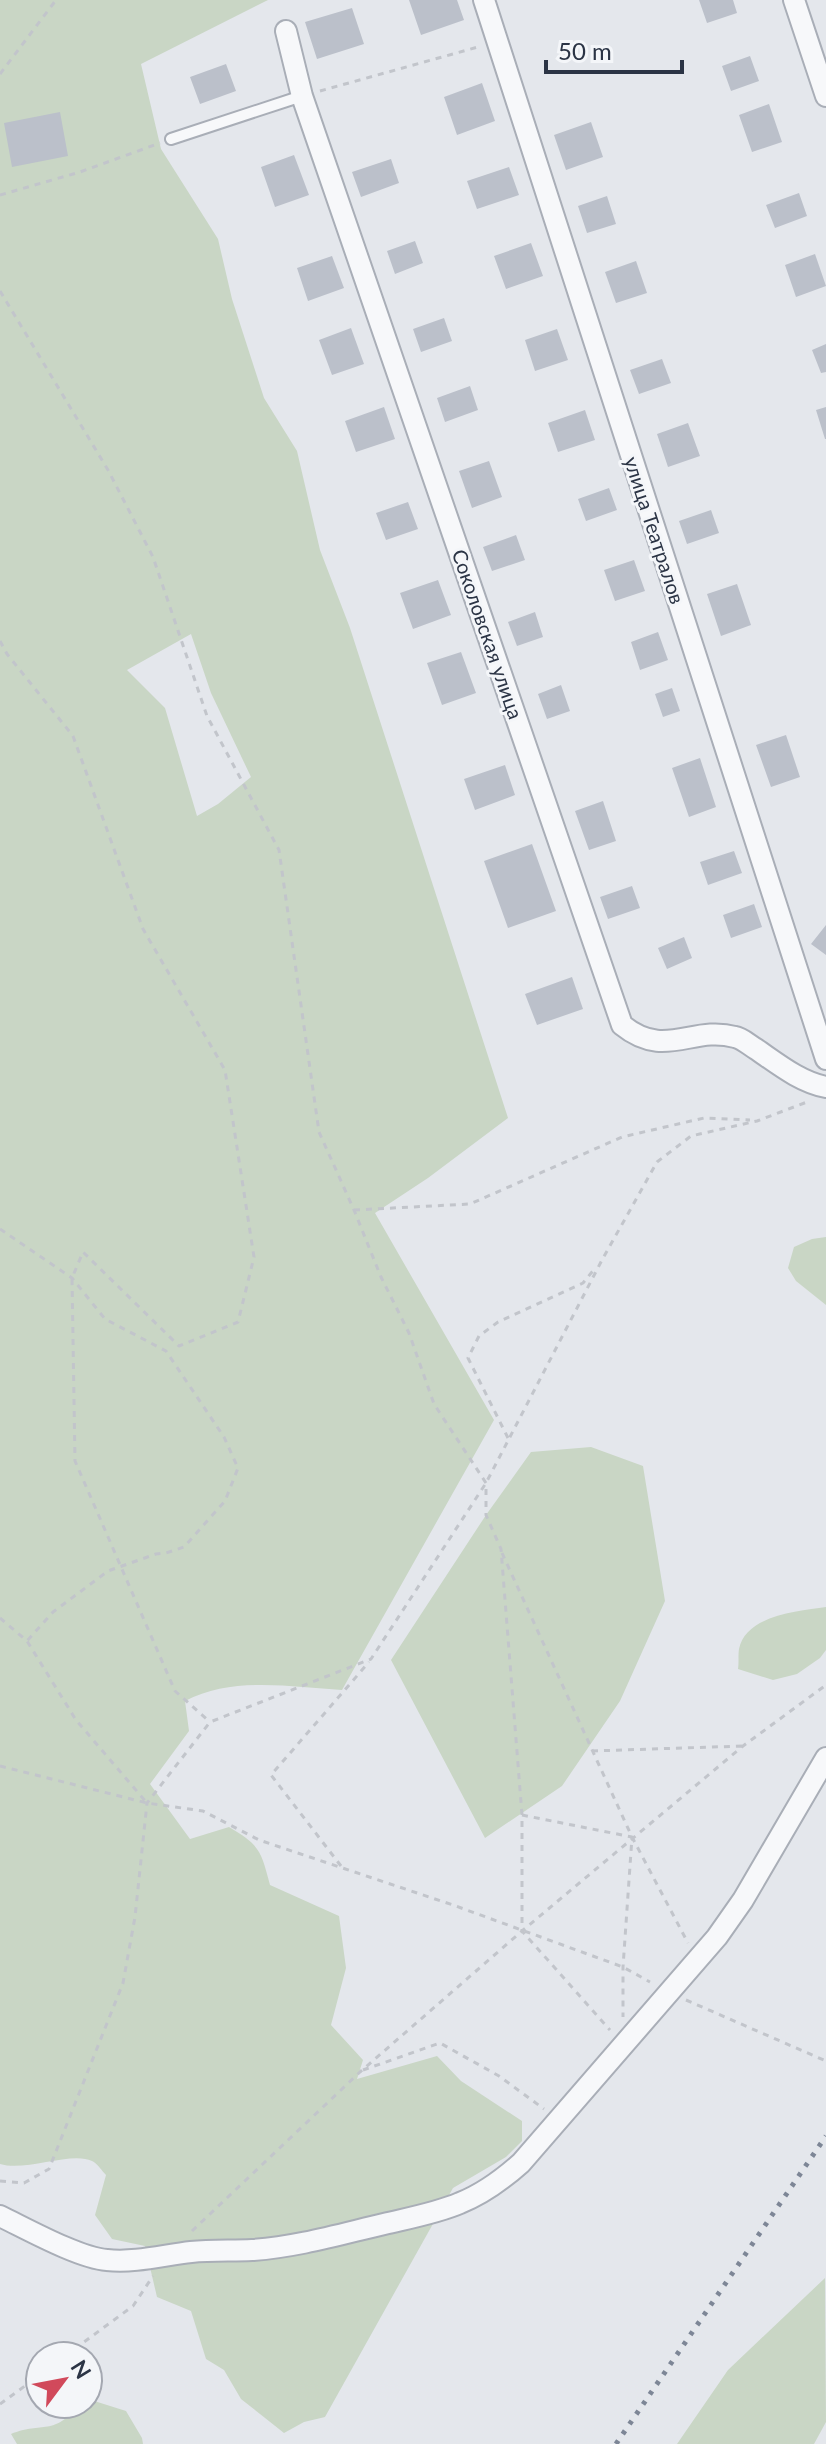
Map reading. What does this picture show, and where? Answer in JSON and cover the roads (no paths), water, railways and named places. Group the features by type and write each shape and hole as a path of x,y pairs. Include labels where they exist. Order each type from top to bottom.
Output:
{"street":[{"name":"улица Театралов","path":"484,0 826,1059"},
{"path":"794,0 826,96"},
{"name":"Соколовская улица","path":"286,31 302,96 622,1025 636,1036 660,1042 715,1035 736,1037 819,1093"},
{"path":"0,2216 59,2244 103,2260 164,2257 189,2252 255,2250 295,2244 458,2205 491,2187 527,2156 717,1937 743,1900 826,1758"}],"lane":[{"path":"171,139 302,96"}],"railway":[{"path":"616,2444 826,2136"}]}
